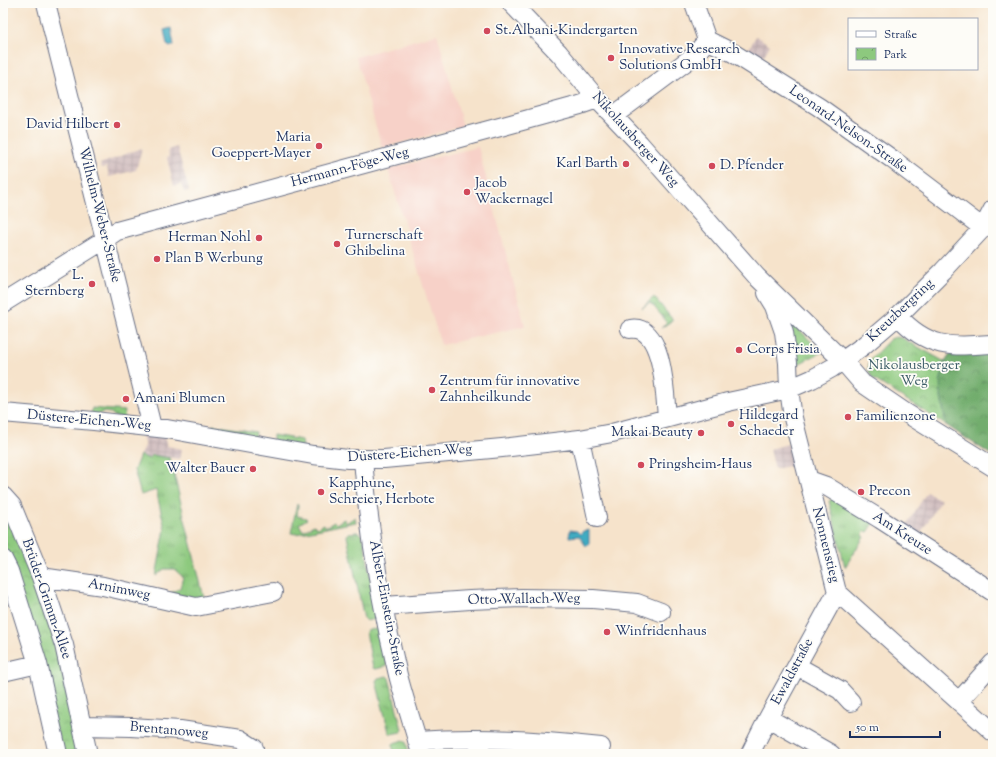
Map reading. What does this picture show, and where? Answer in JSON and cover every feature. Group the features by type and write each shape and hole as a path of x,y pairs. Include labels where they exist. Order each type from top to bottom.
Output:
{"street":[{"name":"Wilhelm-Weber-Straße","path":"46,3 152,427"},
{"name":"Nikolausberger Weg","path":"511,3 559,53 597,99 640,144 757,277 843,361 862,383 906,413 993,467"},
{"path":"613,116 695,55 707,40 694,3"},
{"name":"Leonard-Nelson-Straße","path":"707,40 733,53 819,107 892,159 983,228"},
{"name":"Hermann-Föge-Weg","path":"3,303 117,231 580,105 597,99"},
{"name":"Kreuzbergring","path":"789,389 821,375 843,361 898,316 983,228 993,209"},
{"name":"Nikolausberger Weg","path":"757,277 775,306 784,332 789,389"},
{"path":"898,316 921,337 934,342 951,346 993,344"},
{"path":"630,330 636,329 645,332 651,337 654,344 662,373 667,418"},
{"name":"Düstere-Eichen-Weg","path":"3,413 152,427 338,459 363,460 580,439 621,431 728,402 789,389"},
{"name":"Nonnenstieg","path":"789,389 793,418 837,592 993,732"},
{"path":"580,439 597,518"},
{"name":"Albert-Einstein-Straße","path":"363,460 368,509 384,606 398,675 419,747"},
{"name":"Am Kreuze","path":"809,480 826,486 993,592"},
{"name":"Brüder-Grimm-Allee","path":"3,496 12,506 41,577 64,645 88,754"},
{"name":"Brüder-Grimm-Allee","path":"3,559 9,571 38,664 58,754"},
{"name":"Arnimweg","path":"41,577 103,586 196,607 273,592"},
{"name":"Ewaldstraße","path":"750,754 837,592"},
{"name":"Otto-Wallach-Weg","path":"384,606 521,598 592,599 637,603 662,612"},
{"path":"959,701 993,663"},
{"path":"3,672 38,664"},
{"path":"797,666 840,690 851,702"},
{"path":"768,718 831,754"},
{"name":"Brentanoweg","path":"82,726 180,730 240,739 254,748"},
{"path":"419,747 451,738 508,739 601,747"}],"shaded area":[{"path":"437,34 463,126 382,148 356,57"},
{"path":"756,36 770,45 760,62 746,54"},
{"path":"177,147 189,191 184,192 181,184 174,186 167,158 169,157 168,150"},
{"path":"478,147 525,326 441,345 388,169"},
{"path":"142,148 136,170 109,177 107,167 102,168 100,164"},
{"path":"142,435 165,438 167,446 182,449 180,459 152,455 149,459 140,455 145,446"},
{"path":"788,444 793,465 775,469 770,449"},
{"path":"927,492 941,500 920,534 906,526"}],"green space":[{"path":"654,297 673,320 661,328 667,322 650,302 642,308"},
{"path":"786,317 822,352 798,364"},
{"name":"Nikolausberger Weg","path":"896,337 902,338 945,362 940,382 946,425 872,378 868,369 871,359 890,339"},
{"path":"954,349 993,349 993,456 946,425 940,382 945,362"},
{"path":"92,408 125,411 124,418 115,417 111,413 102,412 97,416 91,415"},
{"path":"213,425 256,432 255,439 247,437 244,433 232,430 224,433 212,431"},
{"path":"273,435 302,440 303,447 273,442"},
{"path":"140,455 149,459 152,455 170,458 205,602 171,593 180,588 183,577 174,569 164,569 156,576 165,529 156,490 141,495 134,470"},
{"path":"834,498 874,523 868,532 865,531 862,536 864,537 845,567 829,501"},
{"path":"297,504 297,516 307,519 299,524 303,531 314,525 317,528 324,524 326,527 334,522 336,524 344,519 346,523 355,517 356,522 296,534 291,533"},
{"path":"3,506 47,609 82,754 62,754 13,569 3,547"},
{"path":"357,532 361,534 364,540 377,617 366,621 364,619 347,536 348,533"},
{"path":"367,630 380,630 387,666 376,669 373,668 366,632"},
{"path":"387,676 389,678 402,730 401,732 391,734 389,732 376,681 378,678"},
{"path":"403,740 406,742 409,754 395,754 392,745"}],"water":[{"path":"171,28 174,45 170,47 167,45 164,30"},
{"path":"570,530 577,531 580,534 583,531 589,530 589,545 586,546 579,536 569,537"}],"place":[{"name":"St.Albani-Kindergarten","path":"487,31"},
{"name":"Innovative Research Solutions GmbH","path":"611,58"},
{"name":"David Hilbert","path":"117,125"},
{"name":"Maria Goeppert-Mayer","path":"319,146"},
{"name":"Karl Barth","path":"626,164"},
{"name":"D. Pfender","path":"712,166"},
{"name":"Jacob Wackernagel","path":"467,192"},
{"name":"Herman Nohl","path":"259,238"},
{"name":"Turnerschaft Ghibelina","path":"337,244"},
{"name":"Plan B Werbung","path":"157,259"},
{"name":"L. Sternberg","path":"92,284"},
{"name":"Corps Frisia","path":"739,350"},
{"name":"Zentrum für innovative Zahnheilkunde","path":"432,390"},
{"name":"Amani Blumen","path":"126,399"},
{"name":"Familienzone","path":"848,417"},
{"name":"Hildegard Schaeder","path":"731,424"},
{"name":"Makai Beauty","path":"701,433"},
{"name":"Pringsheim-Haus","path":"641,465"},
{"name":"Walter Bauer","path":"253,469"},
{"name":"Kapphune, Schreier, Herbote","path":"321,492"},
{"name":"Precon","path":"861,492"},
{"name":"Winfridenhaus","path":"607,632"}]}
